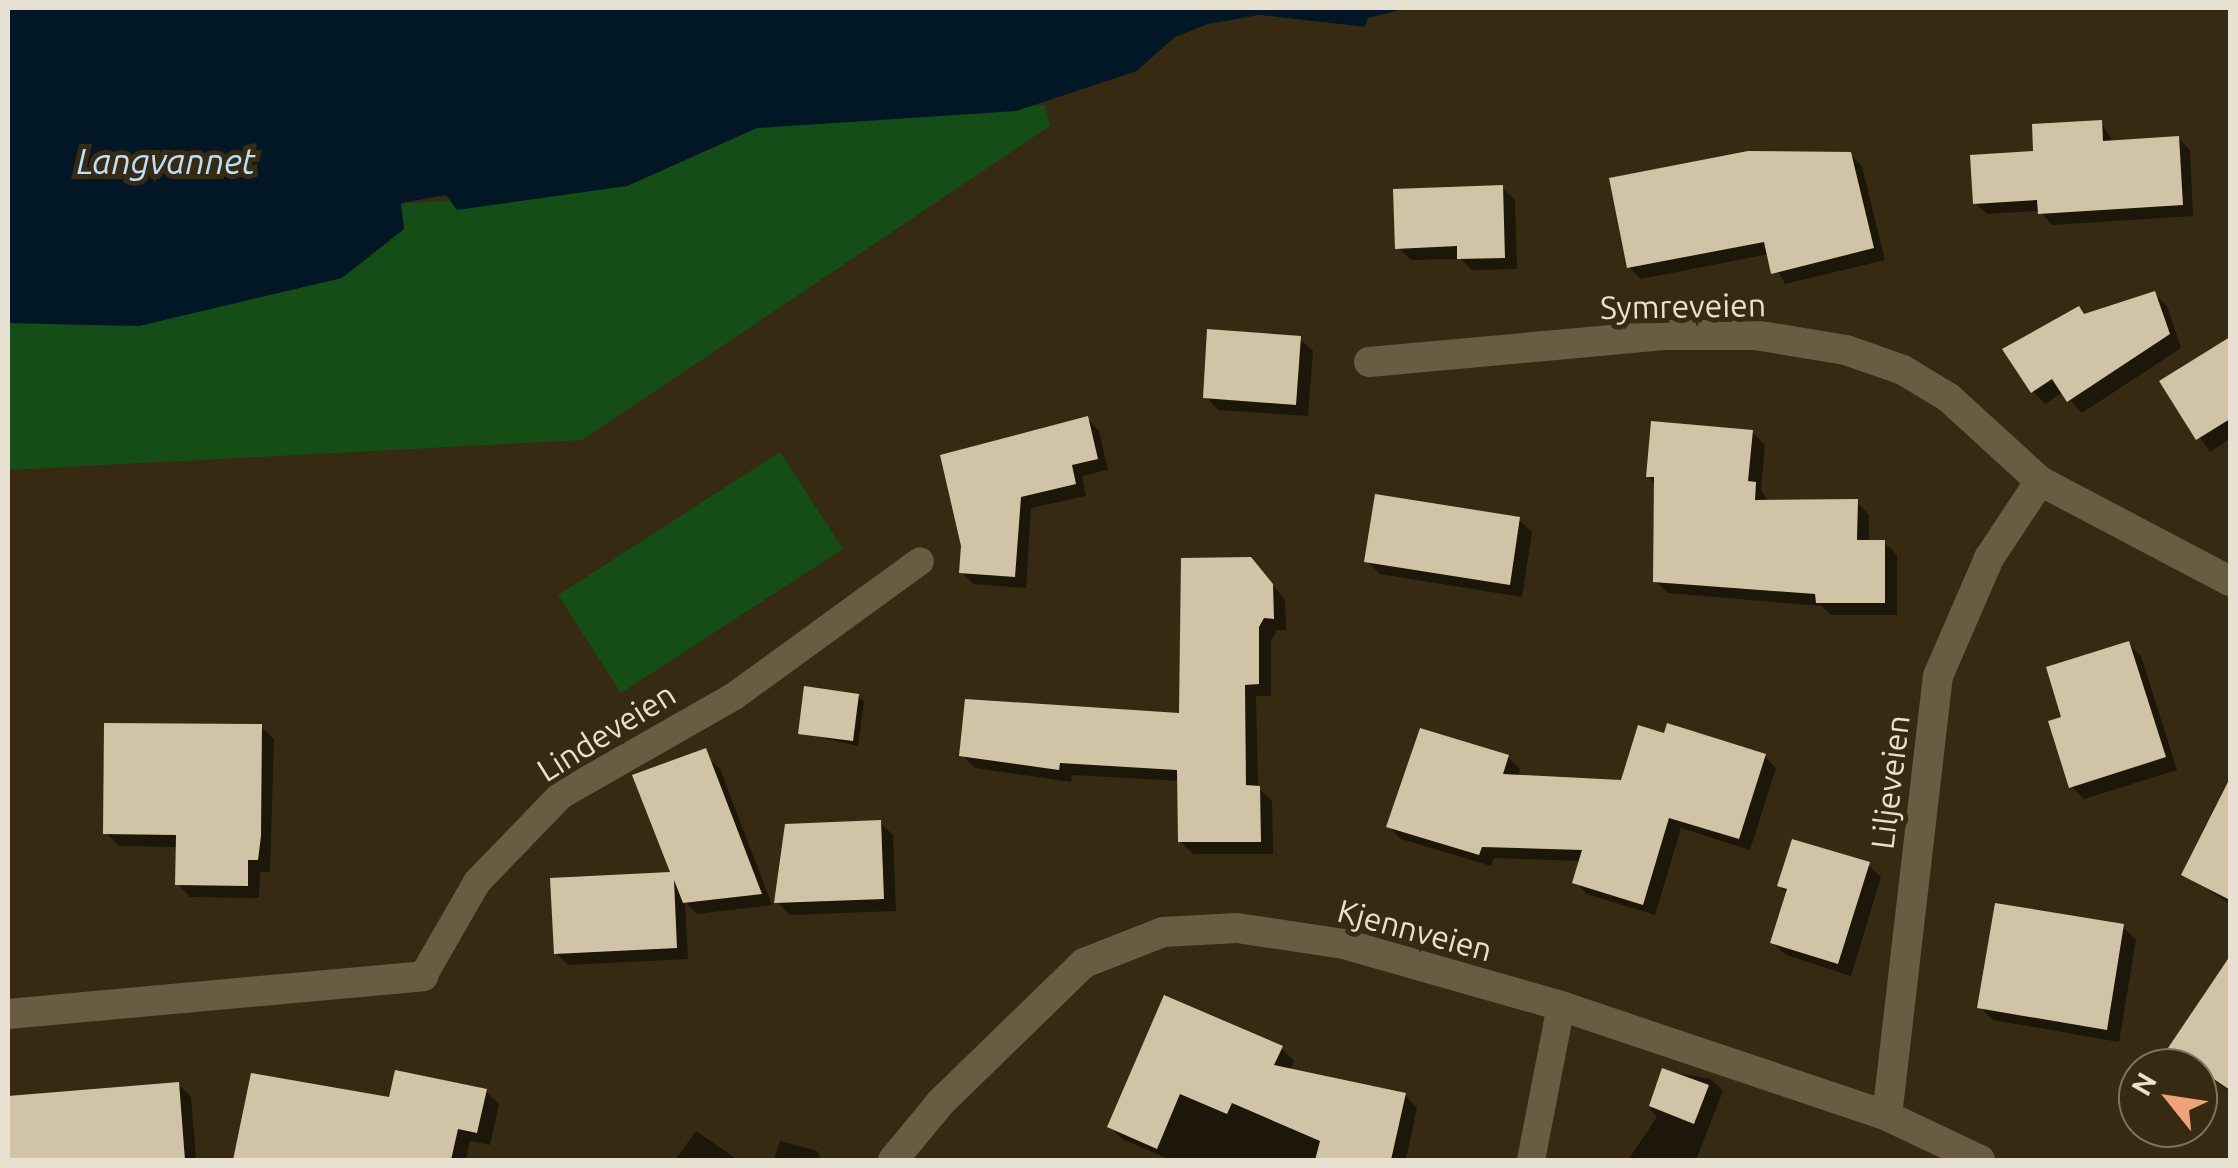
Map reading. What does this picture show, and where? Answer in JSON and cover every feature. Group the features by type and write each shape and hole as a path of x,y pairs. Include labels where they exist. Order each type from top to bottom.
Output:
{"street":[{"name":"Symreveien","path":"1369,362 1667,335 1755,335 1846,350 1903,370 1950,398 2040,481 2230,581"},
{"name":"Liljeveien","path":"1887,1116 1938,676 1988,558 2040,481"},
{"name":"Kjennveien","path":"893,1160 941,1102 1084,963 1163,932 1237,928 1344,944 1561,1006 1887,1116 1966,1157"},
{"name":"Lindeveien","path":"8,1014 424,976"}],"lane":[{"name":"Lindeveien","path":"424,976 477,882 562,795 733,697 920,561"},
{"path":"1531,1160 1561,1006"}],"green space":[{"path":"1045,105 1050,126 582,440 8,470 8,323 139,326 400,204 627,186 757,128"},
{"path":"780,452 843,549 621,693 558,595"}],"water":[{"name":"Langvannet","path":"8,8 1402,8 1395,16 1368,18 1366,27 1259,15 1175,37 1137,71 1016,111 757,128 627,186 457,210 446,195 401,203 404,229 342,278 139,326 8,323"}],"pier":[{"path":"1407,8 1398,20 1372,23 1366,32 1259,20 1210,29 1178,41 1139,75 1046,110 1137,71 1175,37 1208,24 1259,15 1365,27 1368,18"}],"building":[{"path":"2102,120 2103,141 2179,136 2183,205 2038,214 2037,200 1973,204 1970,155 2033,151 2032,124"},
{"path":"1748,151 1851,152 1874,248 1771,274 1764,242 1627,268 1609,178"},
{"path":"1503,185 1505,258 1457,259 1457,246 1395,249 1393,189"},
{"path":"2155,291 2170,334 2067,402 2052,379 2031,393 2002,349 2079,306 2084,314"},
{"path":"1207,329 1301,336 1296,405 1203,398"},
{"path":"2230,337 2230,419 2196,440 2159,381"},
{"path":"1088,416 1098,459 1072,465 1076,484 1021,497 1015,577 959,573 961,546 940,455"},
{"path":"1651,421 1753,430 1748,481 1756,482 1755,500 1858,499 1857,540 1885,540 1885,603 1816,603 1815,594 1653,582 1654,477 1646,477"},
{"path":"1375,494 1520,517 1510,585 1364,562"},
{"path":"1251,557 1273,584 1274,619 1264,618 1259,627 1259,684 1245,685 1246,785 1260,786 1261,842 1178,842 1177,770 1060,763 1059,770 959,756 965,699 1179,713 1181,558"},
{"path":"2129,641 2166,757 2069,788 2048,721 2061,717 2046,667"},
{"path":"804,686 859,694 853,741 798,734"},
{"path":"104,723 262,724 261,836 258,860 248,860 248,886 175,885 176,835 103,834"},
{"path":"1667,723 1766,754 1739,839 1669,818 1643,905 1572,883 1582,850 1482,847 1479,855 1386,827 1420,728 1509,755 1503,774 1621,780 1638,725 1664,733"},
{"path":"706,748 762,894 683,903 674,880 677,948 554,954 550,878 670,872 632,775"},
{"path":"2230,778 2230,900 2181,875"},
{"path":"881,820 884,899 774,903 785,824"},
{"path":"1792,839 1870,862 1838,964 1770,943 1787,889 1777,886"},
{"path":"1995,903 2124,924 2107,1030 1977,1008"},
{"path":"2230,956 2230,1090 2218,1082 2218,1048 2168,1048"},
{"path":"1164,995 1283,1046 1274,1065 1406,1093 1391,1160 1315,1160 1320,1141 1232,1103 1227,1114 1180,1094 1157,1149 1107,1127"},
{"path":"1662,1068 1709,1085 1694,1124 1649,1106"},
{"path":"395,1070 487,1089 477,1133 458,1129 451,1160 233,1160 251,1073 389,1097"},
{"path":"179,1082 185,1160 8,1160 8,1096"}]}
